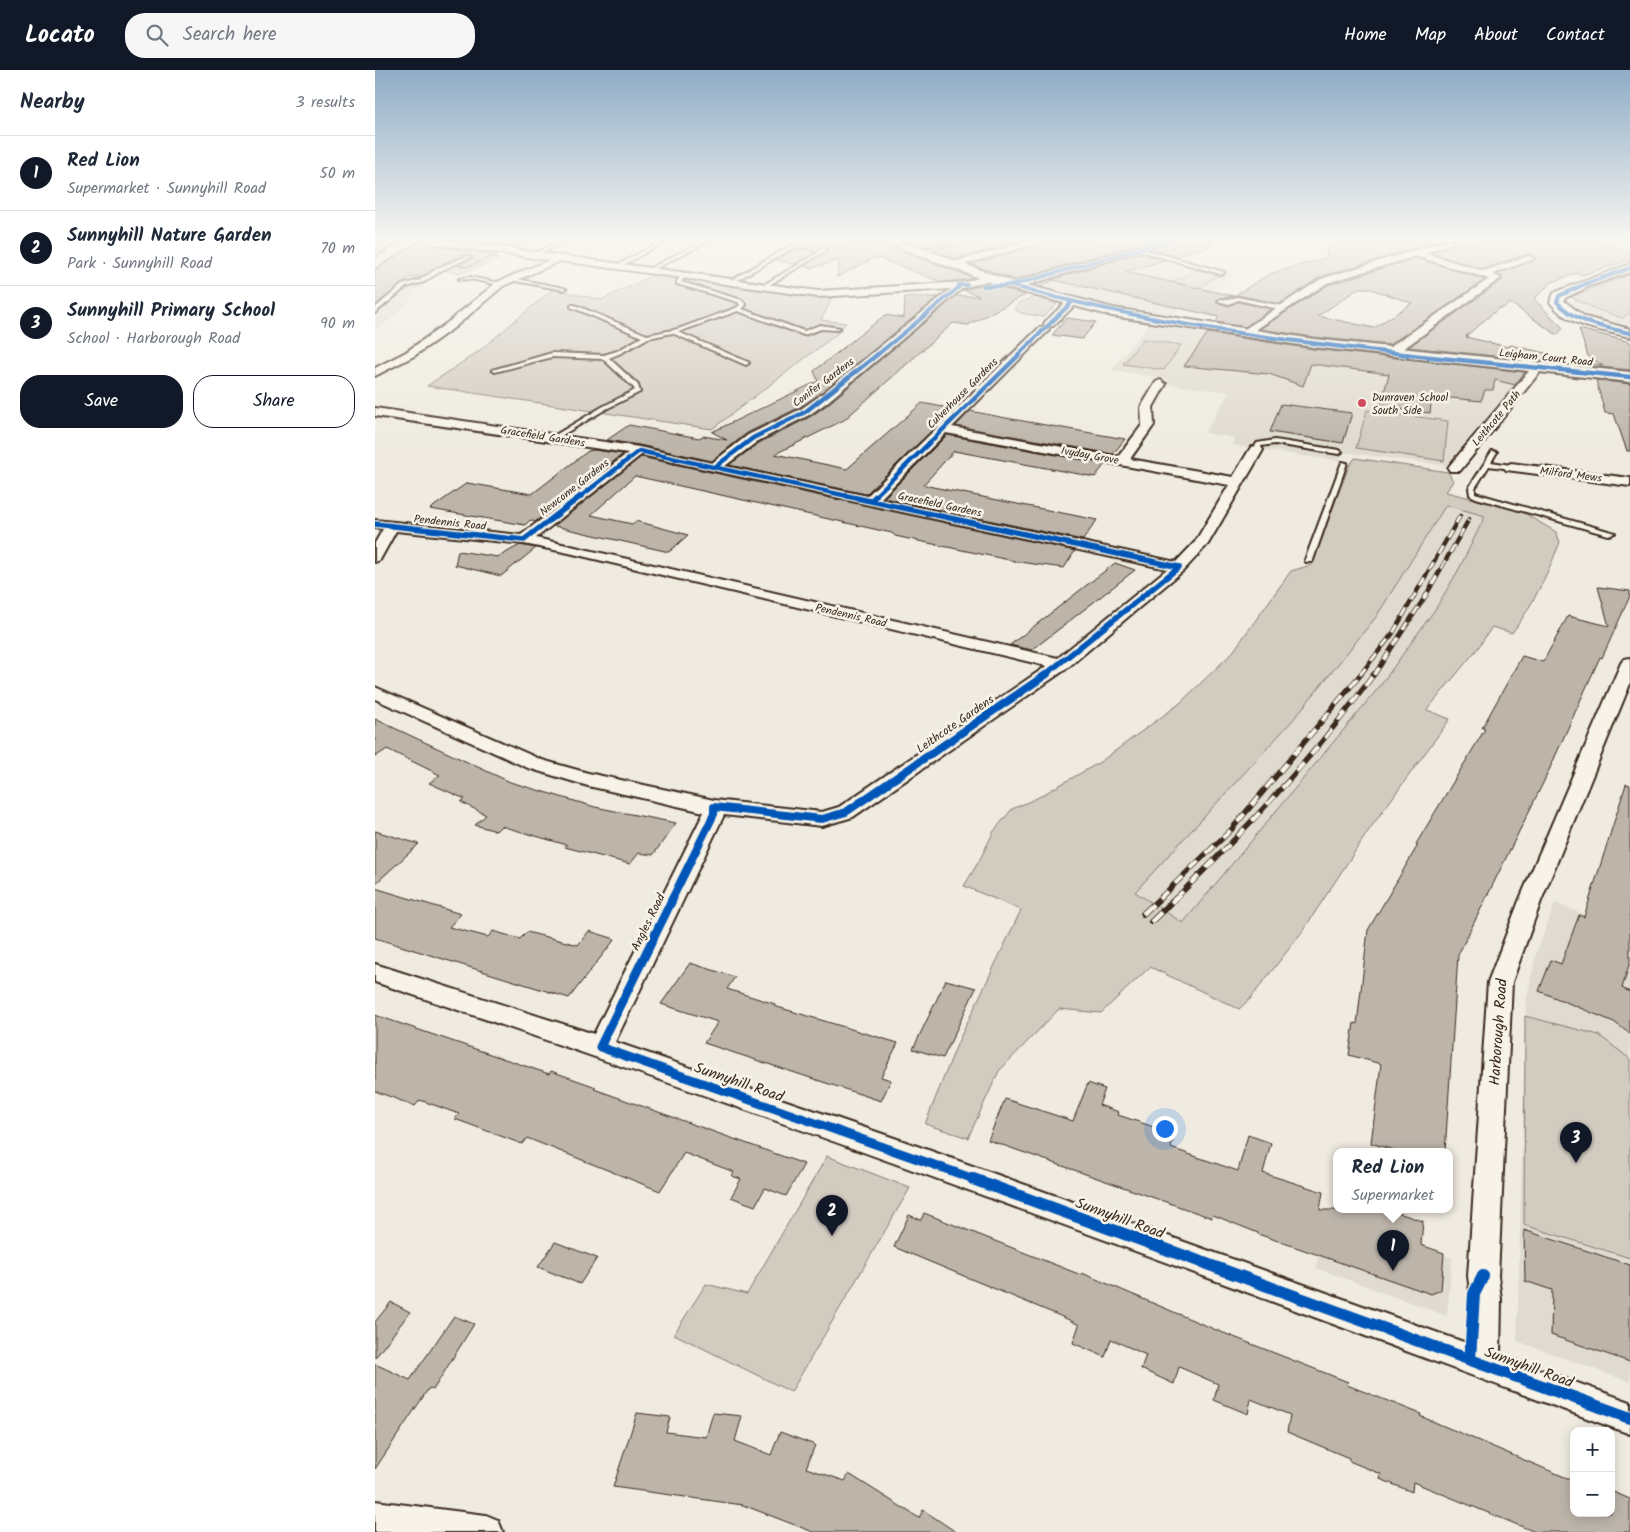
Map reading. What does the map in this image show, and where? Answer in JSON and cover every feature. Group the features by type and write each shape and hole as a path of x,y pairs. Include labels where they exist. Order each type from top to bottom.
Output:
{"street":[{"path":"375,373 410,354 470,309"},
{"name":"Conifer Gardens","path":"715,466 753,438 805,412 822,400 932,309"},
{"name":"Culverhouse Gardens","path":"870,501 1063,309"},
{"name":"Leigham Court Road","path":"1101,309 1242,334 1630,377"},
{"path":"1242,334 1281,309"},
{"path":"1392,352 1451,309"},
{"path":"1564,309 1580,319 1630,333"},
{"name":"Leithcote Path","path":"1455,468 1535,371 1534,367"},
{"path":"1122,460 1148,424 1147,407 1160,384"},
{"name":"Gracefield Gardens","path":"375,412 639,451 1179,567"},
{"name":"Ivyday Grove","path":"943,429 1237,482"},
{"name":"Leithcote Gardens","path":"714,806 822,819 846,812 1059,665 1179,567 1201,544 1255,450"},
{"name":"Newcome Gardens","path":"524,540 639,451"},
{"name":"Milford Mews","path":"1511,467 1630,482"},
{"name":"Pendennis Road","path":"375,524 524,540 1037,658 1059,665"},
{"path":"375,557 391,527"},
{"name":"Harborough Road","path":"1484,1366 1486,1300 1483,1276 1500,982 1530,901 1630,663"},
{"path":"375,692 535,764 588,779 714,806"},
{"name":"Angles Road","path":"600,1047 714,814 714,806"},
{"name":"Sunnyhill Road","path":"375,973 600,1047 903,1153 1630,1418"},
{"path":"375,1518 486,1532"}],"lane":[{"path":"581,309 646,337"},
{"path":"495,370 552,355 605,357 624,350 646,337 671,331 737,309"},
{"path":"739,309 803,333 820,327 837,328"},
{"path":"671,331 746,363"},
{"path":"555,438 604,408 638,391 636,386 605,357"},
{"path":"1255,450 1259,444 1275,442 1339,452"},
{"path":"1494,452 1472,488 1472,494 1611,533"},
{"path":"1309,560 1344,463"},
{"path":"1487,464 1511,467"}],"shaded area":[{"path":"375,309 401,309 394,317 375,330"},
{"path":"529,309 826,309 821,320 846,323 838,333 712,429 427,386 479,351"},
{"path":"1014,309 1051,309 1043,317 1021,313"},
{"path":"1129,309 1180,309 1168,317"},
{"path":"1576,309 1597,309 1622,318 1630,313 1630,329 1579,312"},
{"path":"1597,309 1630,309 1630,313 1622,318"},
{"name":"Dunraven School South Side","path":"1148,325 1313,347 1530,371 1448,466 1342,452 1339,461 1231,445 1235,438 1205,433 1229,392 1165,384 1169,379 1111,370"},
{"path":"1143,339 1181,345 1164,370 1123,364"},
{"path":"1367,410 1448,421 1444,461 1356,448"},
{"path":"1355,458 1448,472 1453,481 1446,492 1519,510 1556,532 1560,542 1545,578 1527,612 1512,633 1492,627 1478,648 1427,710 1450,719 1369,830 1302,932 1250,999 1239,1009 1150,967 1101,1013 1059,1009 999,1071 968,1138 925,1124 958,1042 1021,910 964,886 994,831 1012,809 1037,798 1100,762 1179,704 1232,653 1291,571 1311,565 1349,466","holes":["1446,505 1485,516 1459,569 1436,608 1380,686 1183,923 1135,892 1292,721 1376,617"]},
{"path":"1446,505 1485,516 1459,569 1436,608 1380,686 1183,923 1134,892 1292,721 1414,557"},
{"path":"1555,903 1630,932 1630,1382 1517,1341 1526,1002 1536,954"},
{"path":"1525,1016 1599,1035 1630,1059 1630,1258 1524,1225"},
{"path":"827,1156 910,1188 791,1392 674,1334 706,1284 747,1294"},
{"path":"1326,1213 1452,1258 1447,1316 1316,1268"}],"building":[{"path":"904,309 924,309 817,396 800,407 747,433 712,461 607,440 629,425 699,438 703,436 727,440 712,432 818,381 814,371 885,315 904,318"},
{"path":"940,309 998,309 968,325 953,323 844,420 775,454 847,469 922,403 954,409 866,494 729,465 759,443 810,417 827,405"},
{"path":"1184,309 1271,309 1245,327 1216,322 1219,317"},
{"path":"1291,309 1328,309 1318,316 1374,328 1403,309 1442,309 1389,345 1260,329"},
{"path":"1461,309 1498,309 1466,337 1550,354 1542,361 1409,347"},
{"path":"1519,309 1544,309 1563,328 1557,335"},
{"path":"1067,318 1096,322 1082,339 1052,335"},
{"path":"1579,329 1630,342 1630,370 1591,366 1590,363 1603,366 1588,356"},
{"path":"1208,333 1313,349 1525,372 1515,385 1495,380 1493,390 1485,390 1481,401 1432,396 1430,413 1380,407 1389,374 1311,364 1303,386 1269,374 1184,366"},
{"path":"1596,380 1630,384 1630,451 1627,451 1614,414 1605,413"},
{"path":"1281,404 1352,413 1343,443 1270,432"},
{"path":"970,411 1125,439 1113,454 956,426"},
{"path":"947,435 1105,464 1095,477 954,451 923,485 1097,520 1083,540 884,498"},
{"path":"594,450 623,454 535,522 530,520 525,525 430,509 467,483 532,494 588,451"},
{"path":"641,457 1075,551 1064,568 1019,562 895,536 892,533 635,476 591,515 632,524 636,521 688,535 669,552 554,526"},
{"path":"520,545 536,548 501,576 455,565 458,551 498,557"},
{"path":"1115,563 1135,570 1032,650 1010,645"},
{"path":"1598,587 1630,591 1630,596 1602,658 1600,657 1545,779 1458,955 1445,1148 1387,1148 1371,1143 1381,1064 1349,1055 1354,1023 1357,1024 1368,930 1418,845 1416,844 1485,729 1482,728 1522,656 1543,662 1568,616 1609,626"},
{"path":"375,719 510,782 595,807 676,823 653,855 639,853 630,864 565,847 567,845 501,826 496,831 475,825 486,815 461,802 465,799 429,783 440,775 387,749 375,757"},
{"path":"1626,784 1630,785 1630,962 1622,988 1630,992 1630,1034 1614,1022 1539,991 1551,960 1561,964 1579,915 1584,917"},
{"path":"375,831 419,844 375,884"},
{"path":"375,888 461,914 449,927 488,937 493,931 520,939 527,932 578,945 589,931 615,939 569,998 375,938"},
{"path":"690,963 735,977 727,989 775,1004 774,1006 898,1043 881,1077 891,1080 881,1101 704,1043 718,1022 661,1004"},
{"path":"946,980 976,988 943,1058 913,1049"},
{"path":"375,1015 549,1074 551,1071 596,1087 594,1089 804,1164 786,1196 765,1188 755,1206 731,1197 741,1179 732,1176 734,1172 684,1153 660,1191 527,1138 522,1144 455,1119 459,1114 420,1100 415,1106 375,1091"},
{"path":"1088,1083 1105,1089 1099,1105 1119,1112 1118,1115 1175,1134 1171,1148 1238,1171 1248,1135 1271,1143 1263,1173 1323,1192 1320,1210 1333,1210 1333,1213 1398,1213 1423,1221 1421,1245 1444,1253 1441,1290 1431,1294 1258,1234 1213,1215 1212,1218 988,1140 1005,1099 1073,1121"},
{"path":"924,1213 1081,1275 1082,1273 1216,1330 1348,1382 1347,1385 1421,1414 1420,1416 1570,1479 1570,1517 1615,1517 1615,1493 1630,1499 1630,1532 1535,1532 1413,1482 1412,1492 1380,1479 1381,1474 1349,1461 1349,1458 1287,1432 1290,1415 1251,1399 1248,1414 1214,1400 1218,1384 1179,1367 1174,1384 1141,1369 1146,1355 1111,1339 1105,1357 1073,1343 1079,1325 894,1247 909,1215 921,1220"},
{"path":"1524,1230 1630,1265 1630,1362 1551,1335 1552,1290 1525,1281"},
{"path":"555,1242 597,1258 580,1284 538,1267"},
{"path":"391,1302 410,1312 375,1358 375,1322"},
{"path":"454,1316 474,1324 433,1390 429,1388 375,1469 375,1364 410,1380"},
{"path":"637,1413 670,1417 666,1432 706,1437 713,1413 742,1416 735,1441 771,1455 780,1432 815,1445 806,1468 845,1481 849,1474 919,1518 923,1510 956,1532 813,1532 743,1505 613,1487"}],"railway":[{"path":"1360,675 1393,633 1460,516"},
{"path":"1374,675 1425,597 1469,519"},
{"path":"1159,899 1231,830 1361,674"},
{"path":"1176,898 1228,846 1304,763 1374,674"},
{"path":"1143,914 1160,898"},
{"path":"1151,922 1176,898"}],"cycle path":[{"path":"715,467 753,438 805,412 822,400 932,309"},
{"path":"870,501 1065,309"},
{"path":"1106,309 1226,332 1271,338 1630,377"},
{"path":"1563,309 1571,315 1591,323 1630,333"},
{"path":"375,524 524,540 639,451 1179,567"},
{"path":"1179,567 1060,665 846,812 822,819 714,807 714,814 600,1047 903,1153 1630,1418"},
{"path":"1470,1360 1474,1294 1483,1276"}],"place":[{"name":"Dunraven School South Side","path":"1362,403"},
{"name":"Sunnyhill Primary School","path":"1576,1163"},
{"name":"Sunnyhill Nature Garden","path":"832,1236"},
{"name":"Red Lion","path":"1393,1271"}]}
